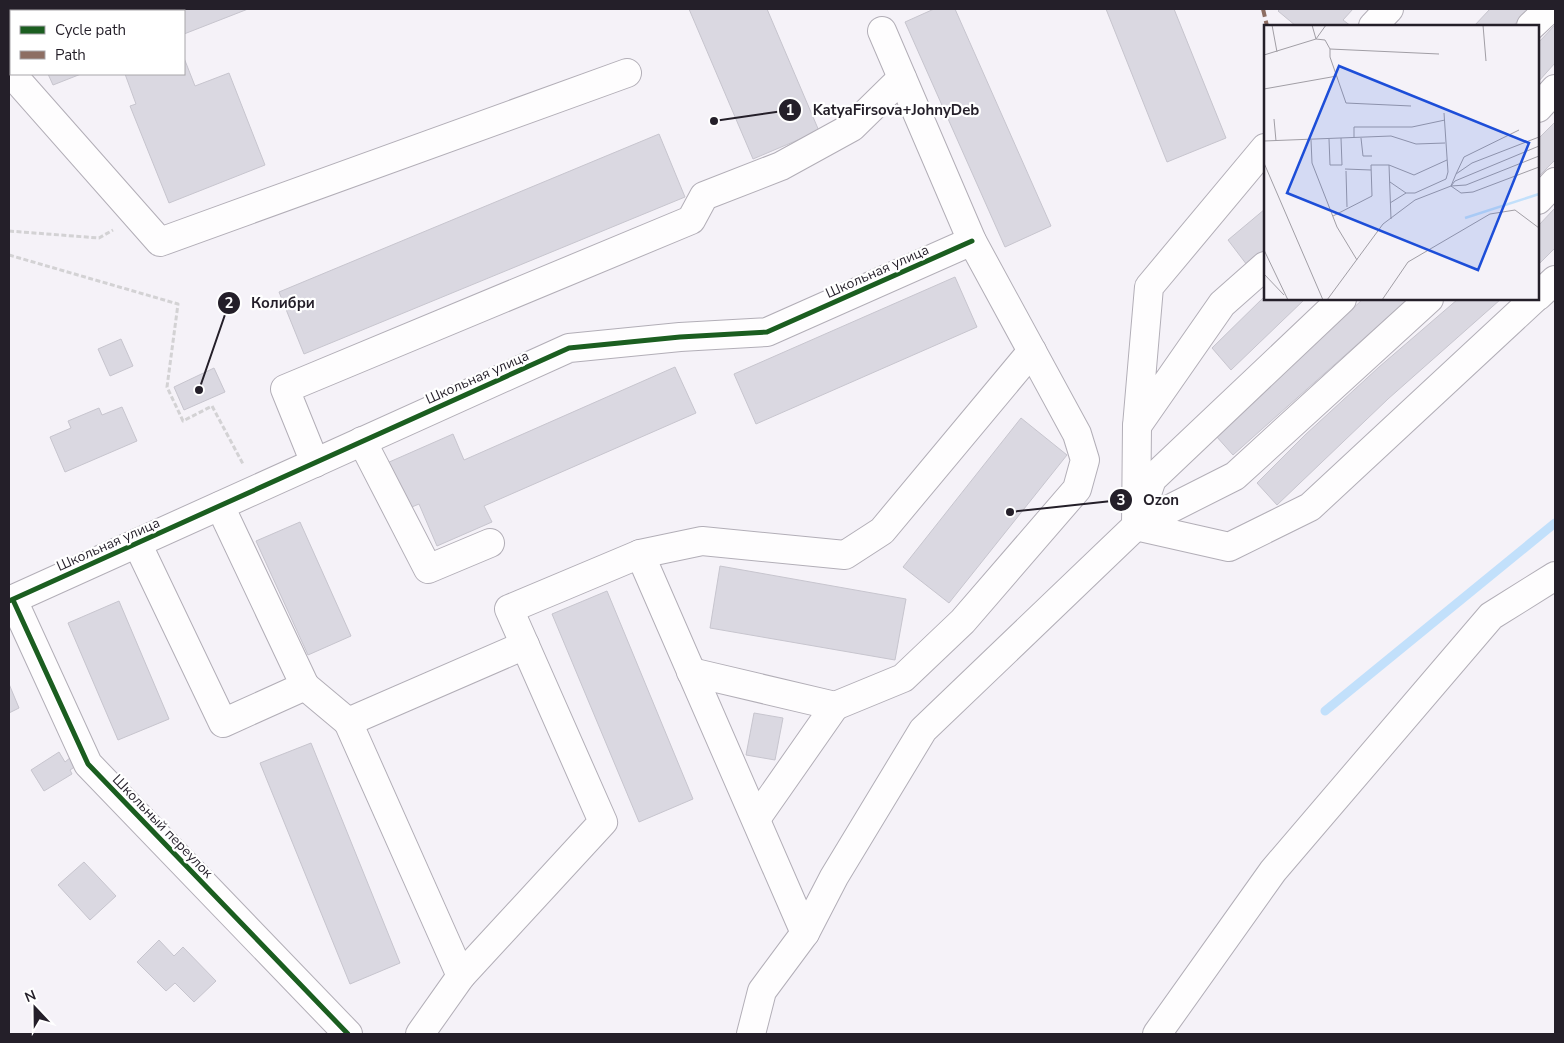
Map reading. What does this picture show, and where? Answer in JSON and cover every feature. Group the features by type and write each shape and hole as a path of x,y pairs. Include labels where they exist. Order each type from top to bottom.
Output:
{"street":[{"path":"1374,25 1389,9"},
{"path":"1532,25 1549,9"},
{"path":"756,819 835,706 903,678 963,621 1077,489 1085,460 1077,434 972,242 882,31"},
{"path":"10,76 160,242 627,73"},
{"path":"315,463 286,389 691,220 704,196 781,166 852,127 902,78"},
{"path":"1539,107 1555,90"},
{"path":"1136,526 1136,426 1149,287 1264,149"},
{"path":"1539,199 1555,182"},
{"name":"Школьная улица","path":"11,600 569,348 680,337 767,332 972,242"},
{"path":"1136,426 1222,304 1264,267"},
{"path":"1539,295 1555,280"},
{"path":"1136,526 1152,479 1341,300"},
{"path":"751,1034 762,991 805,933 834,877 924,730 1136,526 1235,476 1429,300"},
{"path":"1136,526 1229,547 1310,507 1533,300"},
{"path":"420,1034 461,976 603,822 509,609 640,554 702,541 845,555 882,531 1032,351"},
{"path":"362,441 428,568 490,543"},
{"path":"220,506 305,686 348,722 461,976"},
{"path":"137,543 223,723 305,686"},
{"path":"640,554 805,933"},
{"path":"1157,1034 1273,871 1491,616 1555,576"},
{"name":"Школьный переулок","path":"11,600 88,764 348,1034"},
{"path":"348,722 525,645"},
{"path":"691,672 835,706"}],"path":[{"path":"9,231 99,238 136,215"},
{"path":"9,255 178,304 167,387 183,421 212,406 256,489"}],"building":[{"path":"248,9 185,34 185,10 88,10"},
{"path":"689,9 767,9 819,131 753,159"},
{"path":"934,9 955,9 1051,226 1005,247 905,22"},
{"path":"1106,9 1174,9 1226,138 1167,162"},
{"path":"1280,9 1353,9 1343,20 1350,25 1295,25 1278,11"},
{"path":"1490,9 1529,9 1514,25 1475,25"},
{"path":"1555,25 1555,63 1539,81 1539,42"},
{"path":"185,61 195,86 229,73 265,165 169,203 130,106 136,104 125,75 185,75"},
{"path":"48,75 78,75 53,85"},
{"path":"1555,122 1555,160 1539,176 1539,138"},
{"path":"659,134 685,197 304,354 279,292"},
{"path":"1555,208 1555,248 1539,264 1539,225"},
{"path":"1264,210 1264,250 1247,265 1228,240"},
{"path":"955,277 977,327 756,424 734,374"},
{"path":"1264,297 1264,300 1304,300 1231,370 1212,348"},
{"path":"1362,300 1407,300 1233,455 1216,436"},
{"path":"1457,300 1500,300 1388,399 1277,505 1257,483 1305,435 1379,367"},
{"path":"121,339 133,366 110,376 98,349"},
{"path":"675,367 696,413 484,506 492,522 437,546 419,504 407,509 387,463 453,434 464,460"},
{"path":"214,368 225,392 184,410 174,387"},
{"path":"122,407 137,441 65,472 50,437 71,428 68,421 99,408 102,415"},
{"path":"1021,418 1067,455 949,603 903,567"},
{"path":"300,522 351,636 308,655 256,541"},
{"path":"720,566 906,599 895,660 710,628"},
{"path":"607,591 693,799 639,822 552,614"},
{"path":"119,601 169,719 118,740 68,623"},
{"path":"9,684 19,708 9,713"},
{"path":"754,713 783,718 775,760 746,755"},
{"path":"311,743 400,963 350,984 260,763"},
{"path":"59,752 65,762 71,757 76,766 70,770 72,774 44,791 31,770"},
{"path":"84,862 116,896 90,920 58,885"},
{"path":"159,940 174,956 183,947 216,981 194,1002 175,983 166,991 137,962"}],"waterway":[{"path":"1325,711 1555,523"}],"marked path":[{"path":"1263,9 1267,25"}],"cycle path":[{"path":"9,601 569,348 680,337 767,332 972,241"},
{"path":"13,600 88,764 348,1034"}],"place":[{"name":"KatyaFirsova+JohnyDeb","path":"714,121"},
{"name":"Колибри","path":"199,390"},
{"name":"Ozon","path":"1010,512"}]}
